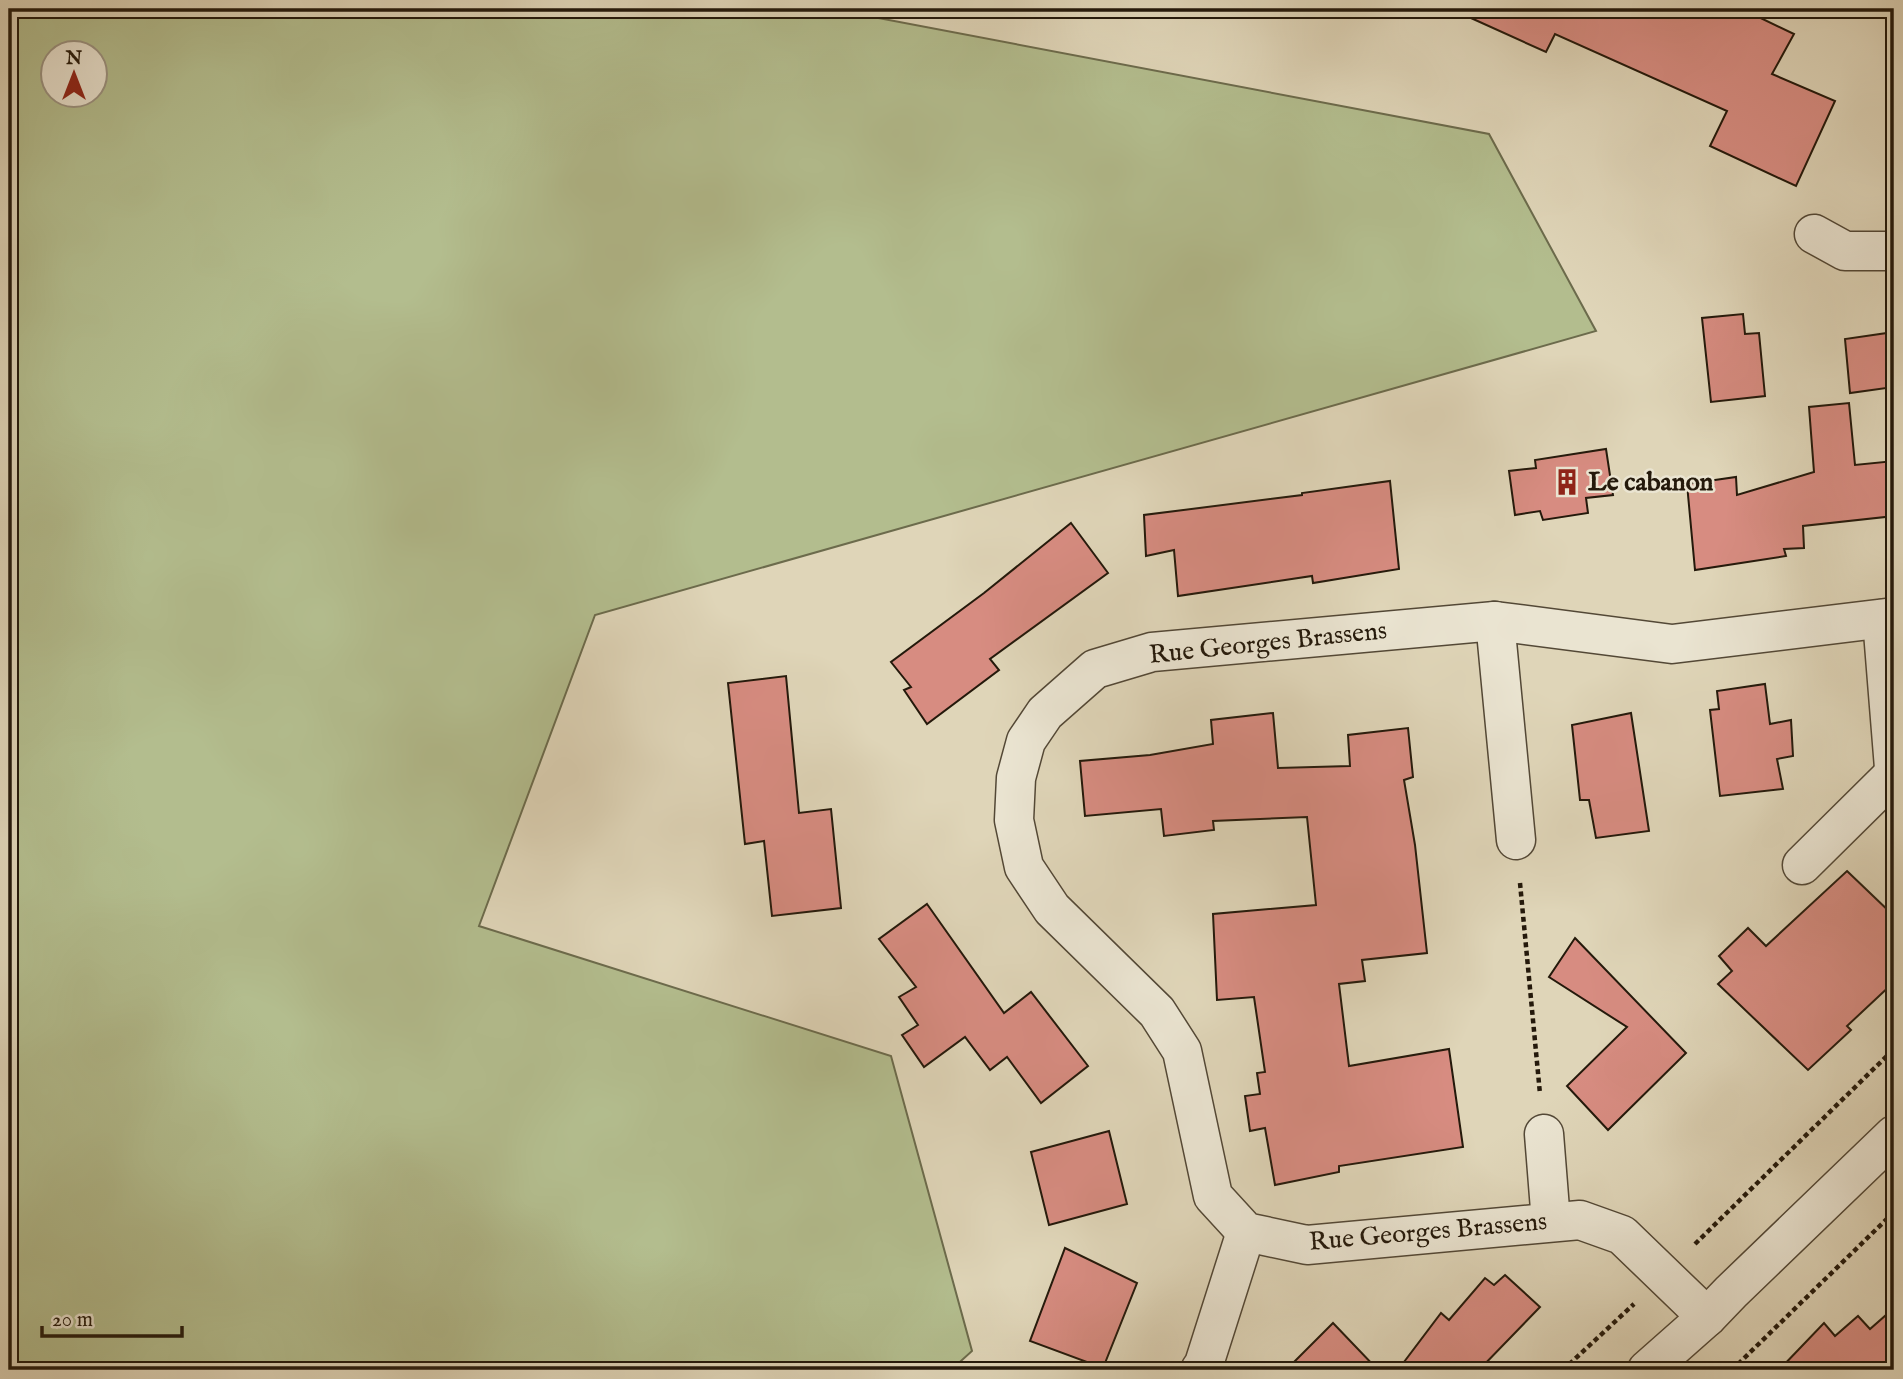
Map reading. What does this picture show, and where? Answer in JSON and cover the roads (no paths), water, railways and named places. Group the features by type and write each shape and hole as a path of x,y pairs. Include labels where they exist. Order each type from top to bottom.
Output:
{"street":[{"path":"1814,234 1844,251 1894,251"},
{"path":"1888,618 1894,768"},
{"name":"Rue Georges Brassens","path":"1707,1317 1622,1235 1580,1220 1307,1245 1246,1232 1213,1196 1182,1051 1157,1012 1052,909 1024,867 1014,820 1016,778 1026,741 1045,713 1095,669 1152,652 1495,621 1672,644 1888,618"},
{"path":"1495,621 1516,840"},
{"path":"1802,865 1894,774"},
{"path":"1544,1134 1551,1222"},
{"path":"1653,1368 1894,1135"},
{"path":"1200,1370 1246,1232"}],"place":[{"name":"Le cabanon","path":"1567,482"}]}
